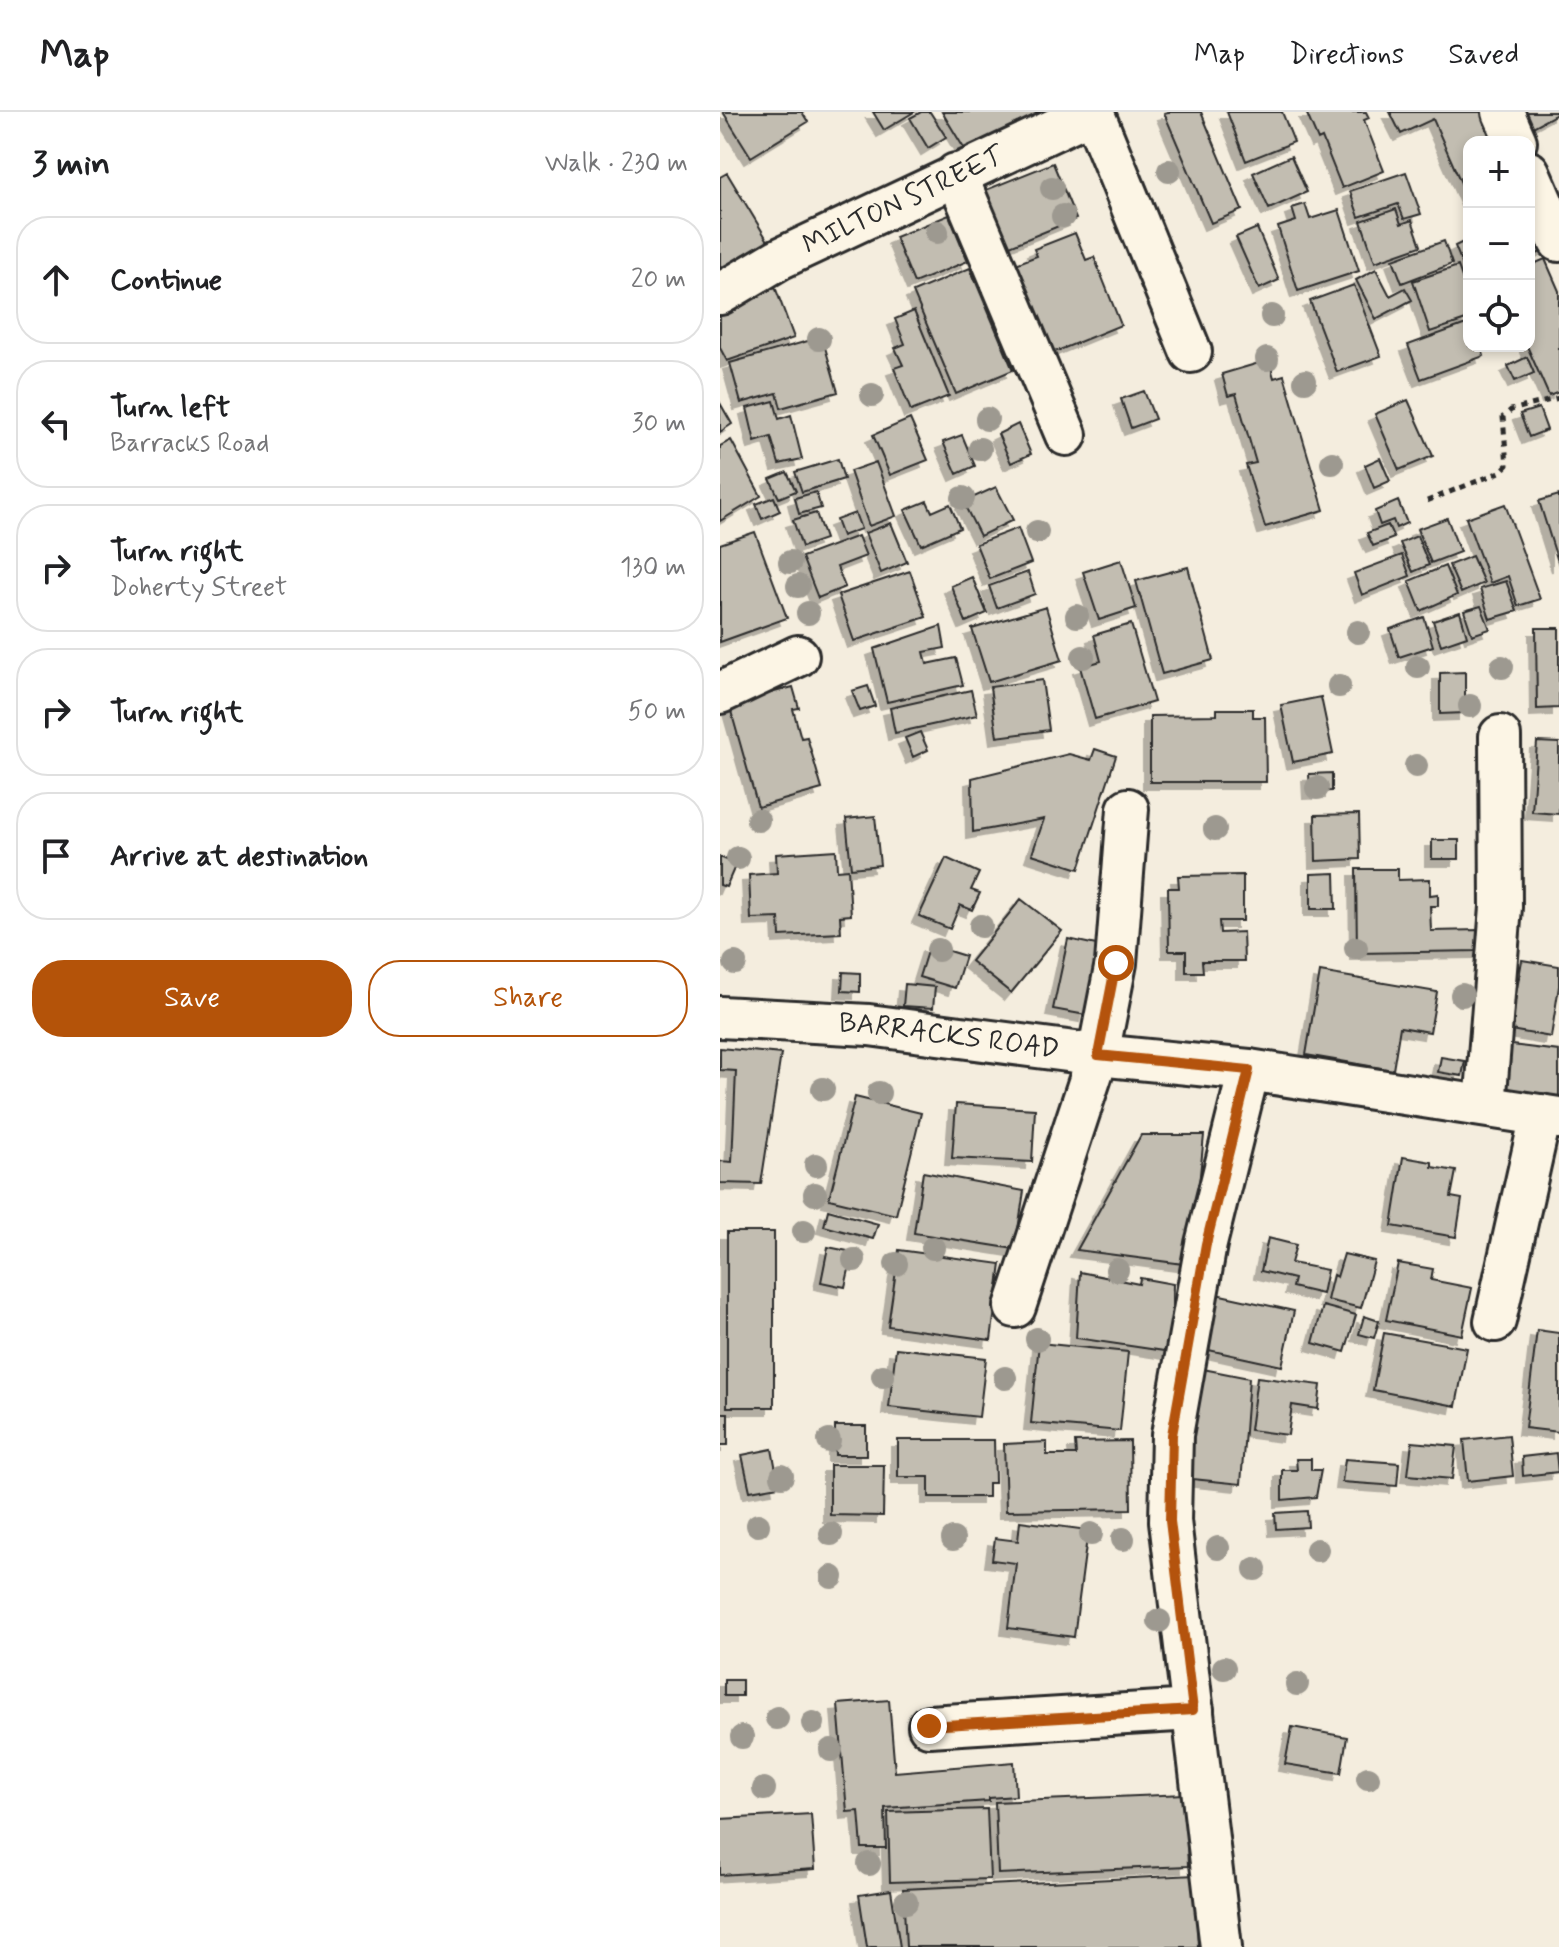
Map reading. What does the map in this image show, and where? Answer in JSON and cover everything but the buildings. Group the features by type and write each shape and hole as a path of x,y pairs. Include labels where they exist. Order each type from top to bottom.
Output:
{"street":[{"name":"MILTON STREET","path":"720,294 779,259 1092,112"},
{"path":"1092,112 1191,352"},
{"path":"1503,112 1513,136"},
{"path":"956,174 1066,435"},
{"path":"1535,186 1559,241"},
{"path":"720,693 798,656"},
{"path":"1485,1106 1501,907 1500,736"},
{"path":"1015,1307 1098,1055 1116,963 1128,809"},
{"name":"BARRACKS ROAD","path":"720,1017 869,1025 1098,1055 1249,1070 1550,1116"},
{"path":"1221,1947 1170,1521 1172,1435 1206,1244 1249,1070"},
{"path":"1495,1321 1550,1116"},
{"path":"929,1726 1193,1710"}],"path":[{"path":"1427,501 1500,472 1507,465 1508,456 1503,417 1511,410 1559,398"}],"route":[{"path":"929,1726 1193,1710 1170,1521 1172,1435 1206,1244 1249,1070 1098,1055 1116,963"}]}
